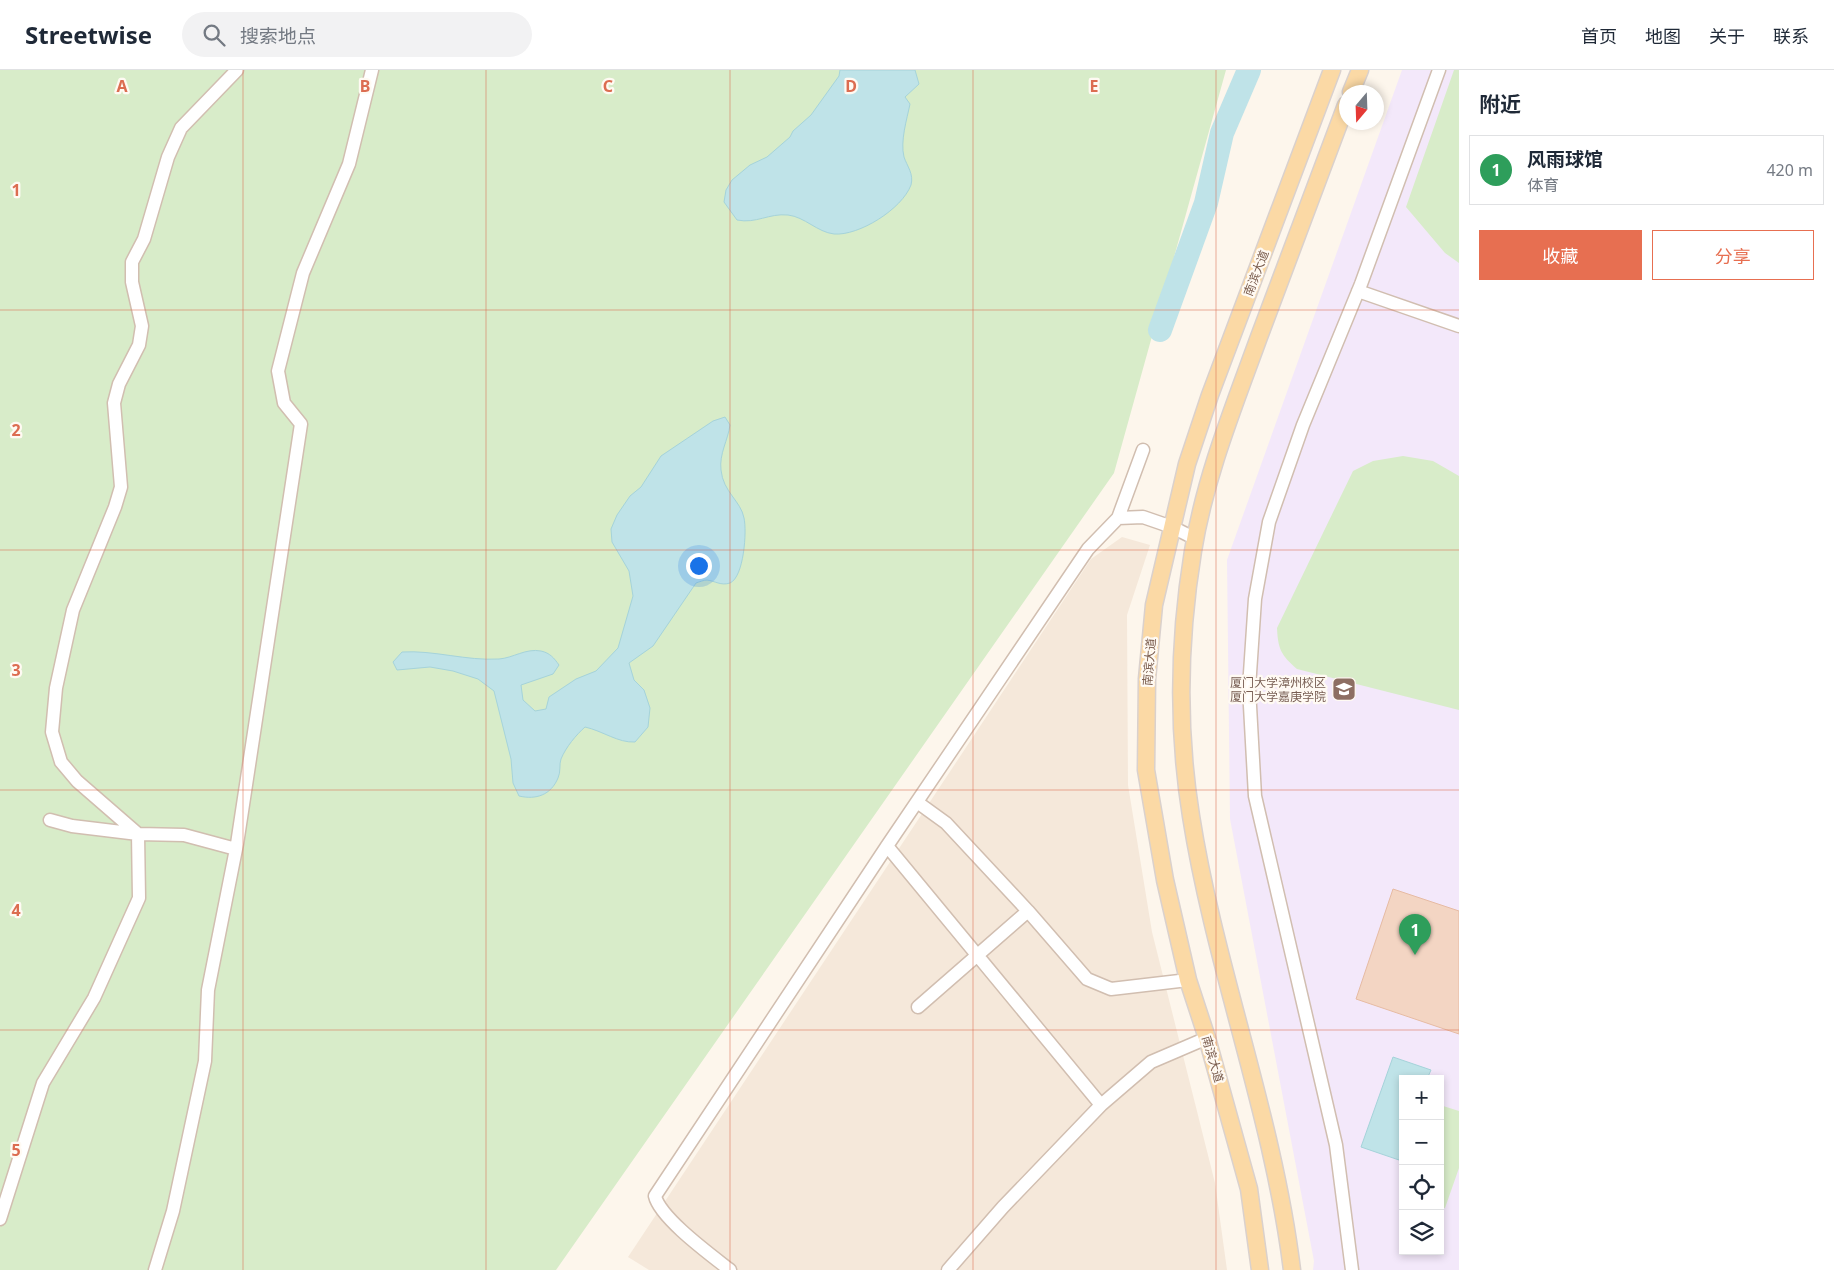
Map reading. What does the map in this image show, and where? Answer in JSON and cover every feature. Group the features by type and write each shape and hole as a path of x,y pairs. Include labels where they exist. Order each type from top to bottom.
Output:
{"main road":[{"name":"南滨大道","path":"1260,1270 1249,1189 1207,1038 1188,980 1164,880 1146,770 1146,679 1153,614 1187,464 1210,395 1332,70"},
{"path":"1354,85 1360,70"},
{"name":"南滨大道","path":"1292,1270 1268,1137 1204,895 1190,812 1182,739 1184,618 1196,539 1212,471 1339,124"}],"street":[{"path":"0,1219 43,1083 94,998 139,898 138,834 76,781 61,762 52,732 56,688 73,610 115,507 120,487 114,403 119,384 139,345 142,326 132,282 132,262 144,239 168,157 181,128 238,70"},
{"path":"156,1270 173,1211 206,1061 208,990 236,849 301,424 284,402 278,371 303,273 349,164 372,70"},
{"path":"1352,1270 1336,1145 1255,796 1249,688 1255,599 1268,522 1303,425 1358,291 1440,70"},
{"path":"1358,291 1459,326"},
{"path":"730,1270 691,1239 657,1206 655,1196 887,846 1088,549 1118,518 1143,450"},
{"path":"1118,518 1144,518 1172,527 1196,539"},
{"path":"917,802 946,822 1028,911 1087,979 1111,989 1188,980"},
{"path":"50,820 72,826 138,834 184,835 236,849"},
{"path":"887,846 1101,1104"},
{"path":"918,1007 1028,911"},
{"path":"948,1270 1003,1207 1101,1104 1151,1062 1207,1038"}],"shaded area":[{"name":"厦门大学漳州校区 厦门大学嘉庚学院","path":"1402,70 1459,70 1459,1270 1313,1270 1314,1261 1230,819 1227,560 1381,130 1384,130 1384,120"},
{"path":"1122,537 1150,545 1127,615 1128,785 1152,932 1215,1183 1227,1270 649,1270 628,1257 1091,559"}],"green space":[{"path":"0,70 1226,70 1114,473 556,1270 0,1270"},
{"path":"1454,70 1459,70 1459,263 1445,253 1406,207"},
{"path":"1403,456 1433,461 1459,476 1459,710 1297,669 1287,660 1281,651 1278,641 1277,628 1353,471 1373,461"},
{"path":"1444,1106 1459,1111 1459,1168 1445,1208"}],"water":[{"path":"840,70 915,70 919,84 905,97 910,104 904,130 903,151 912,181 906,194 899,203 879,219 855,231 844,233 828,233 794,216 788,215 750,221 737,220 724,202 726,190 732,180 750,165 767,157 790,137 793,131 811,115 839,76"},
{"path":"725,417 730,425 721,458 722,478 742,512 745,524 745,543 739,572 735,579 727,584 707,580 696,583 653,646 629,663 634,680 644,690 650,708 648,727 635,742 616,739 585,727 563,755 560,761 559,776 551,789 537,797 519,796 513,783 511,759 494,691 478,679 453,671 430,667 397,670 393,662 402,652 499,659 535,650 544,652 551,656 559,665 553,674 521,685 523,700 535,711 546,709 549,697 576,679 596,671 618,648 633,596 629,571 612,542 611,529 617,515 630,496 641,487 661,456 713,421"},
{"path":"1393,1057 1431,1070 1429,1075 1399,1075 1399,1160 1361,1147"}],"building":[{"path":"1393,889 1459,911 1459,1034 1356,999"}],"waterway":[{"path":"1160,330 1206,203 1222,133 1249,70"}],"place":[{"name":"厦门大学漳州校区 厦门大学嘉庚学院","path":"1344,689"},
{"name":"风雨球馆","path":"1415,955"}]}
